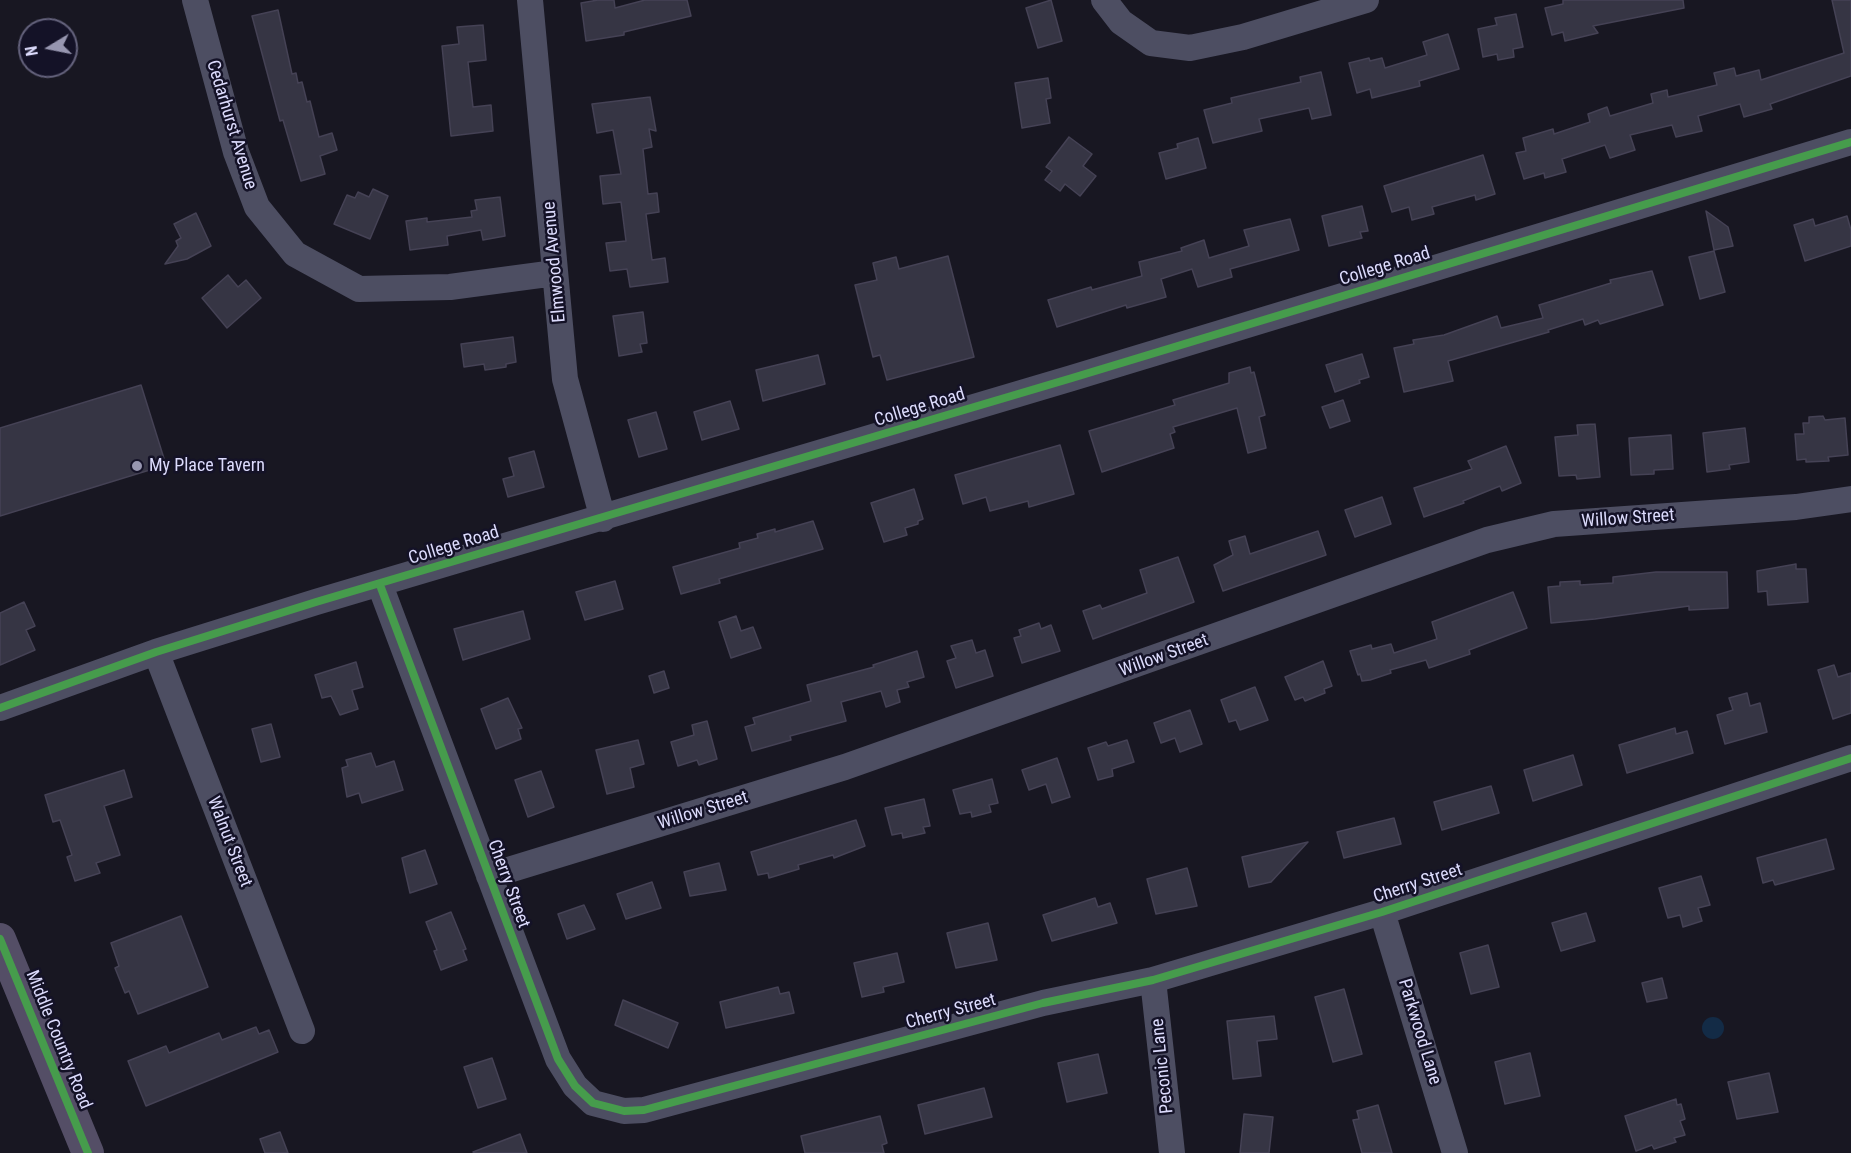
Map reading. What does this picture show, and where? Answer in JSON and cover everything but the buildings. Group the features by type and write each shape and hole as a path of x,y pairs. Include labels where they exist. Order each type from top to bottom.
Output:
{"main road":[{"name":"Middle Country Road","path":"0,939 88,1153"}],"street":[{"name":"Cedarhurst Avenue","path":"195,0 236,152 257,207 295,254 359,289 450,287 555,273"},
{"name":"Elmwood Avenue","path":"530,0 565,379 603,519"},
{"path":"1104,0 1121,22 1151,43 1190,48 1243,37 1366,0"},
{"name":"College Road","path":"0,708 156,652 1851,142"},
{"name":"Willow Street","path":"489,876 845,767 1487,540 1554,524 1796,507 1851,499"},
{"name":"Cherry Street","path":"380,585 558,1059 575,1086 593,1103 624,1111 644,1110 1043,1003 1153,980 1382,912 1851,758"},
{"name":"Walnut Street","path":"156,652 302,1032"},
{"name":"Parkwood Lane","path":"1382,912 1455,1153"},
{"name":"Peconic Lane","path":"1153,980 1172,1153"}],"water":[{"path":"1713,1017 1721,1020 1724,1028 1721,1036 1713,1039 1705,1036 1702,1028 1705,1020"}],"cycle path":[{"path":"0,708 156,652 316,602 1072,378 1851,142"},
{"path":"380,585 558,1059 575,1086 593,1103 624,1111 644,1110 1043,1003 1153,980 1382,912 1851,758"},
{"path":"0,939 88,1153"}],"place":[{"name":"My Place Tavern","path":"137,466"}]}
